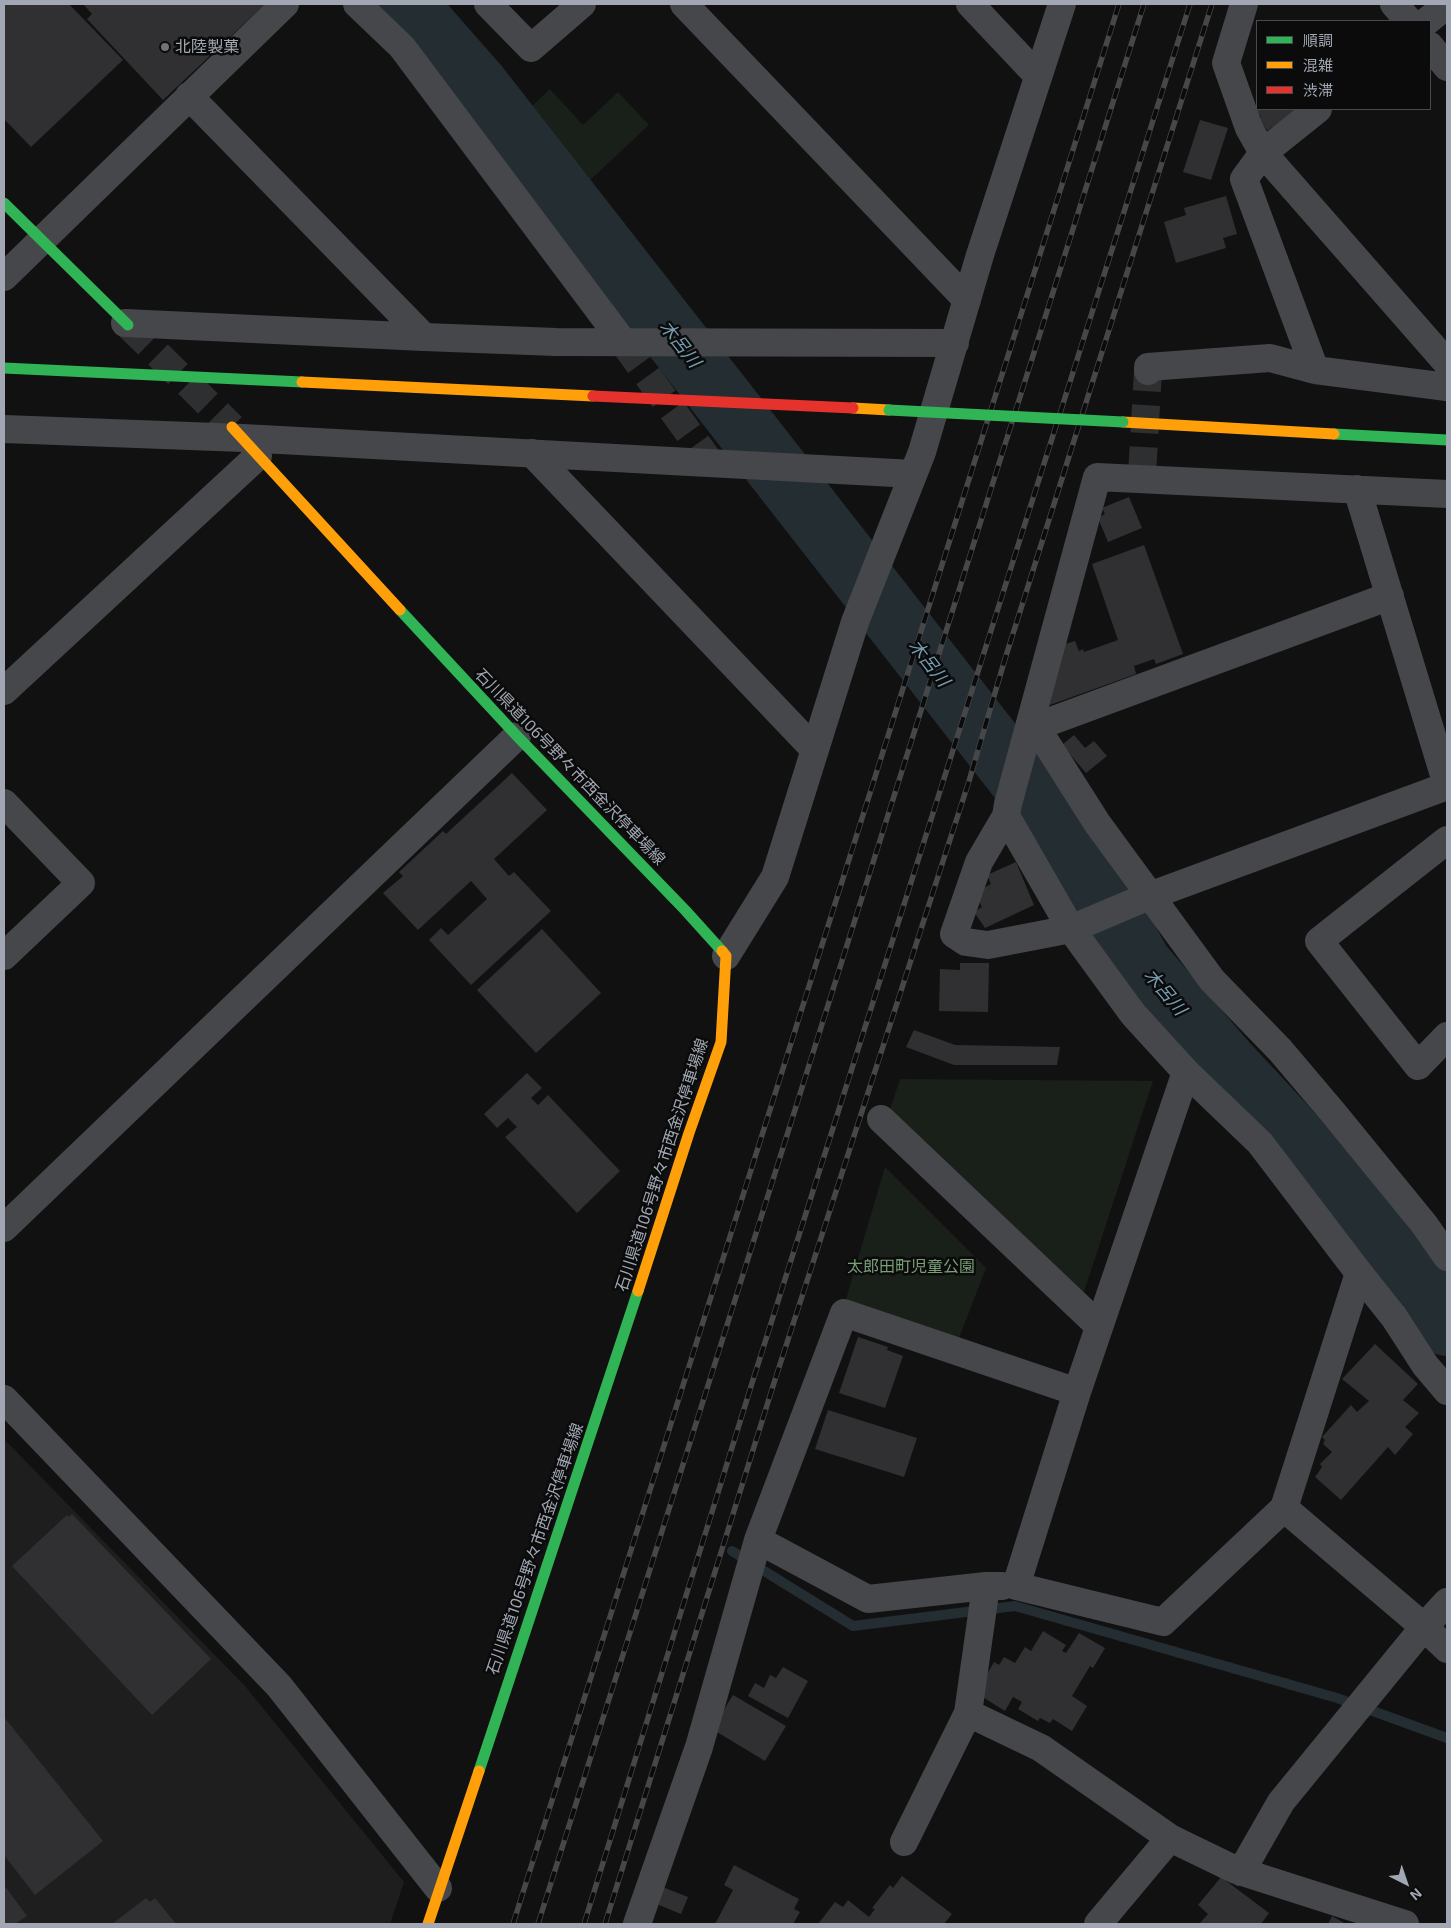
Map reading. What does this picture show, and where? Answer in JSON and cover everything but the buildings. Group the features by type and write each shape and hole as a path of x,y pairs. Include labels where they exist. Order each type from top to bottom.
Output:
{"main road":[{"path":"4,202 126,324"},
{"path":"4,368 1123,422 1447,440"},
{"name":"石川県道106号野々市西金沢停車場線","path":"244,440 516,736 685,910 726,956 721,1042 438,1888 428,1924"}],"street":[{"path":"4,277 40,240 286,4"},
{"path":"357,4 402,47 631,342"},
{"path":"488,4 531,48 582,4"},
{"path":"684,4 968,300"},
{"path":"970,4 1038,76"},
{"path":"726,956 775,877 855,622 922,452 980,255 1062,4"},
{"path":"1244,4 1226,63 1249,128 1263,153 1447,363"},
{"path":"1394,4 1408,20"},
{"path":"1428,20 1447,5"},
{"path":"1431,47 1447,67"},
{"path":"189,96 424,337"},
{"path":"1315,370 1244,179 1263,153 1317,110"},
{"path":"126,324 556,342 955,342"},
{"path":"1148,371 1148,366 1270,358 1315,370 1447,387"},
{"path":"4,430 532,453 913,474"},
{"path":"4,691 244,440"},
{"path":"532,453 815,750"},
{"path":"1357,489 1447,785 1148,897 1077,927 988,945 966,942 954,934 979,862 1007,810 1031,727 1097,477 1142,477 1447,494"},
{"path":"1031,727 1390,596"},
{"path":"1031,727 1148,897 1212,980 1280,1050 1335,1115 1424,1224 1447,1258"},
{"path":"4,1228 516,736"},
{"path":"4,803 81,883 4,956"},
{"path":"1007,810 1077,927 1133,1014 1186,1072 1260,1143 1394,1317 1425,1365 1447,1391"},
{"path":"1447,840 1319,941 1418,1066 1447,1036"},
{"path":"1016,1586 1077,1392 1186,1072"},
{"path":"881,1119 1099,1326"},
{"path":"753,1557 868,1600 984,1601 1016,1586 1163,1622 1284,1508 1359,1273"},
{"path":"637,1924 699,1747 753,1557 844,1313 1077,1392"},
{"path":"4,1399 279,1686 438,1888"},
{"path":"1284,1508 1424,1627 1447,1649"},
{"path":"904,1842 968,1713 984,1601"},
{"path":"1241,1872 1281,1802 1372,1689 1447,1602"},
{"path":"968,1713 1041,1748 1170,1838 1241,1872 1405,1924"},
{"path":"1098,1924 1170,1838"}],"shaded area":[{"path":"4,1439 245,1686 404,1882 390,1924 4,1924"}],"green space":[{"path":"550,89 583,125 618,92 649,125 572,197 508,129"},
{"path":"900,1079 1153,1081 1082,1298 890,1109"},
{"name":"太郎田町児童公園","path":"885,1167 986,1268 959,1338 846,1299"}],"waterway":[{"name":"木呂川","path":"406,4 478,86 1056,826 1096,884 1141,964 1227,1064 1284,1125 1394,1250 1447,1325"},
{"path":"732,1551 853,1626 1015,1606 1337,1698 1447,1738"}],"tunnel":[{"path":"128,325 232,427"},
{"path":"623,342 710,462"},
{"path":"1142,475 1148,371"}],"railway":[{"path":"513,1924 1119,4"},
{"path":"538,1924 1144,4"},
{"path":"584,1924 753,1380 1190,4"},
{"path":"605,1924 773,1386 969,781 1005,659 1212,4"}],"traffic: fast":[{"path":"4,203 128,325"},
{"path":"4,368 302,382"},
{"path":"889,410 1123,422"},
{"path":"1334,434 1447,440"},
{"path":"400,610 722,951"},
{"path":"479,1771 638,1291"}],"traffic: slow":[{"path":"302,382 593,396"},
{"path":"853,408 889,410"},
{"path":"1123,422 1334,434"},
{"path":"232,427 400,610"},
{"path":"638,1291 689,1133 721,1042 726,956 722,951"},
{"path":"428,1924 479,1771"}],"traffic: jam":[{"path":"593,396 853,408"}],"place":[{"name":"北陸製菓","path":"165,47"}]}
